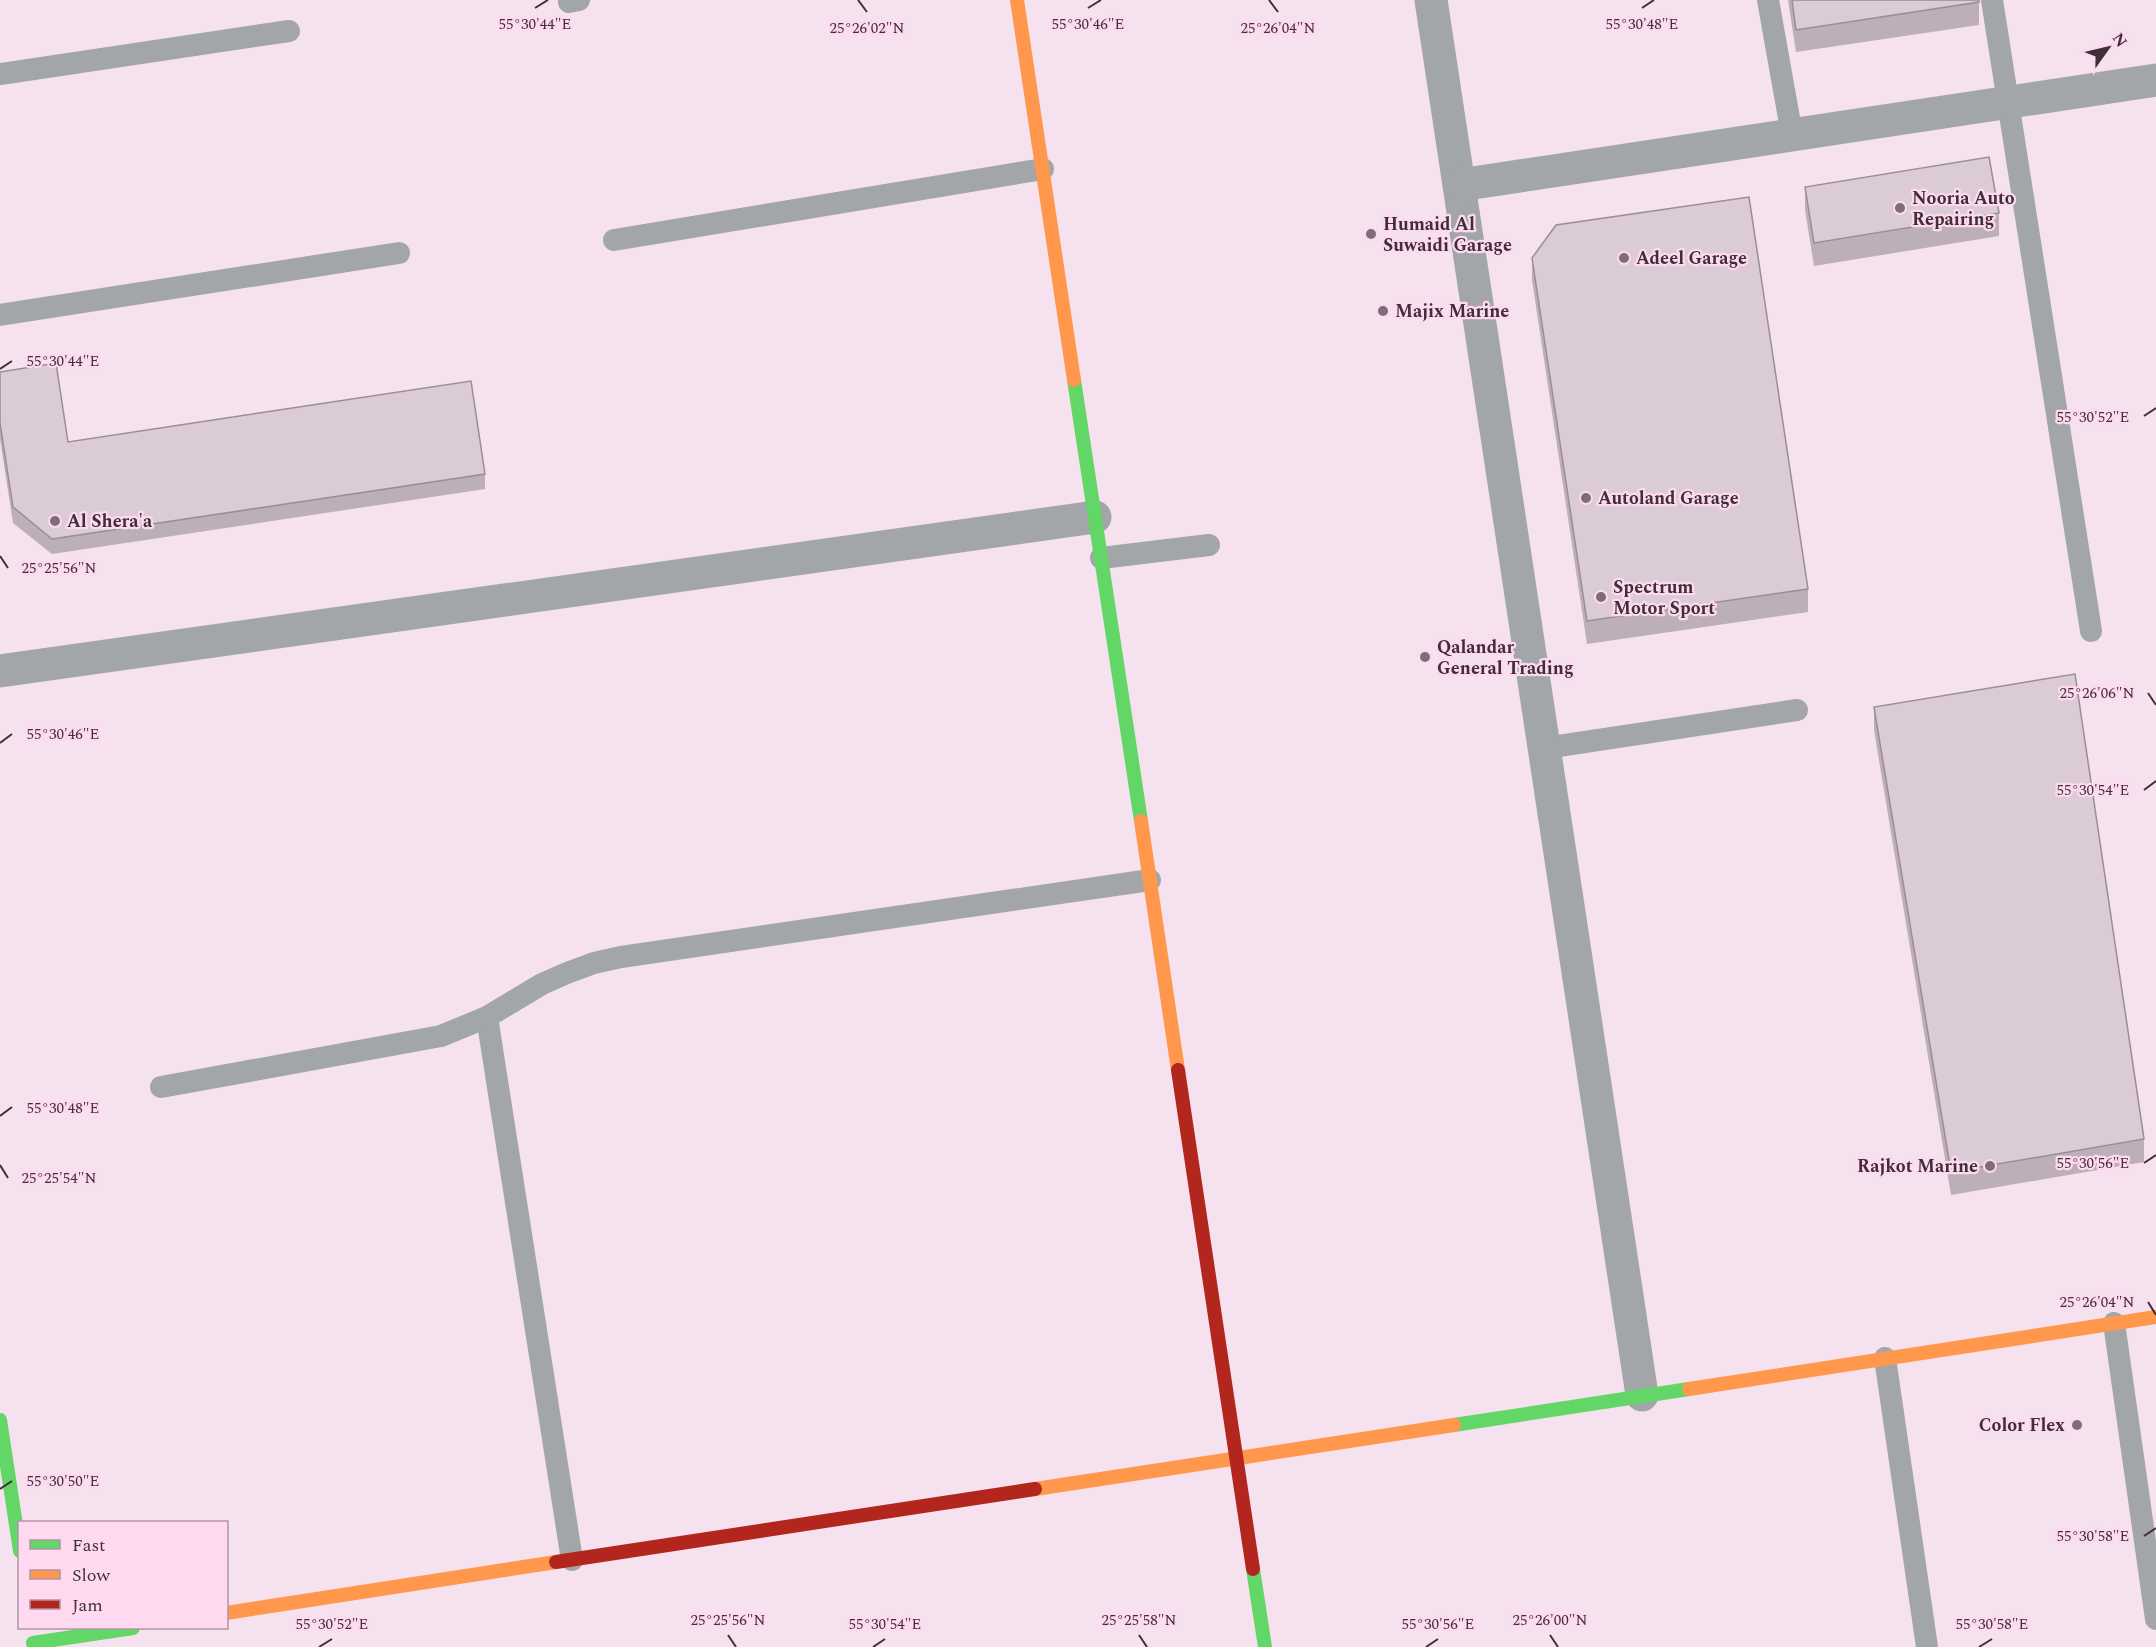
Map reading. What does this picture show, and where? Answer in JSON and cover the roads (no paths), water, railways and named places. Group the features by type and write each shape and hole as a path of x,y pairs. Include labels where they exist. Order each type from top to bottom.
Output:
{"street":[{"path":"1017,0 1265,1647"},
{"path":"1431,0 1642,1395"},
{"path":"1460,185 2156,80"},
{"path":"0,671 1095,518"},
{"path":"228,1613 2156,1317"},
{"path":"0,1419 18,1538"},
{"path":"31,1629 33,1645 122,1629"}],"lane":[{"path":"1768,0 1792,135"},
{"path":"1992,0 2091,631"},
{"path":"0,74 290,31"},
{"path":"614,240 1043,169"},
{"path":"0,315 399,253"},
{"path":"1101,558 1209,545"},
{"path":"1545,748 1797,710"},
{"path":"161,1087 441,1036 487,1017 542,984 567,973 594,963 621,957 1150,880"},
{"path":"487,1017 572,1560"},
{"path":"2114,1323 2156,1619"},
{"path":"1885,1358 1927,1647"},
{"path":"128,1629 131,1647"}],"place":[{"name":"Nooria Auto Repairing","path":"1900,208"},
{"name":"Humaid Al Suwaidi Garage","path":"1371,234"},
{"name":"Adeel Garage","path":"1624,258"},
{"name":"Majix Marine","path":"1383,311"},
{"name":"Autoland Garage","path":"1586,498"},
{"name":"Al Shera'a","path":"55,521"},
{"name":"Spectrum Motor Sport","path":"1601,597"},
{"name":"Qalandar General Trading","path":"1425,657"},
{"name":"Rajkot Marine","path":"1990,1166"},
{"name":"Color Flex","path":"2077,1425"}]}
